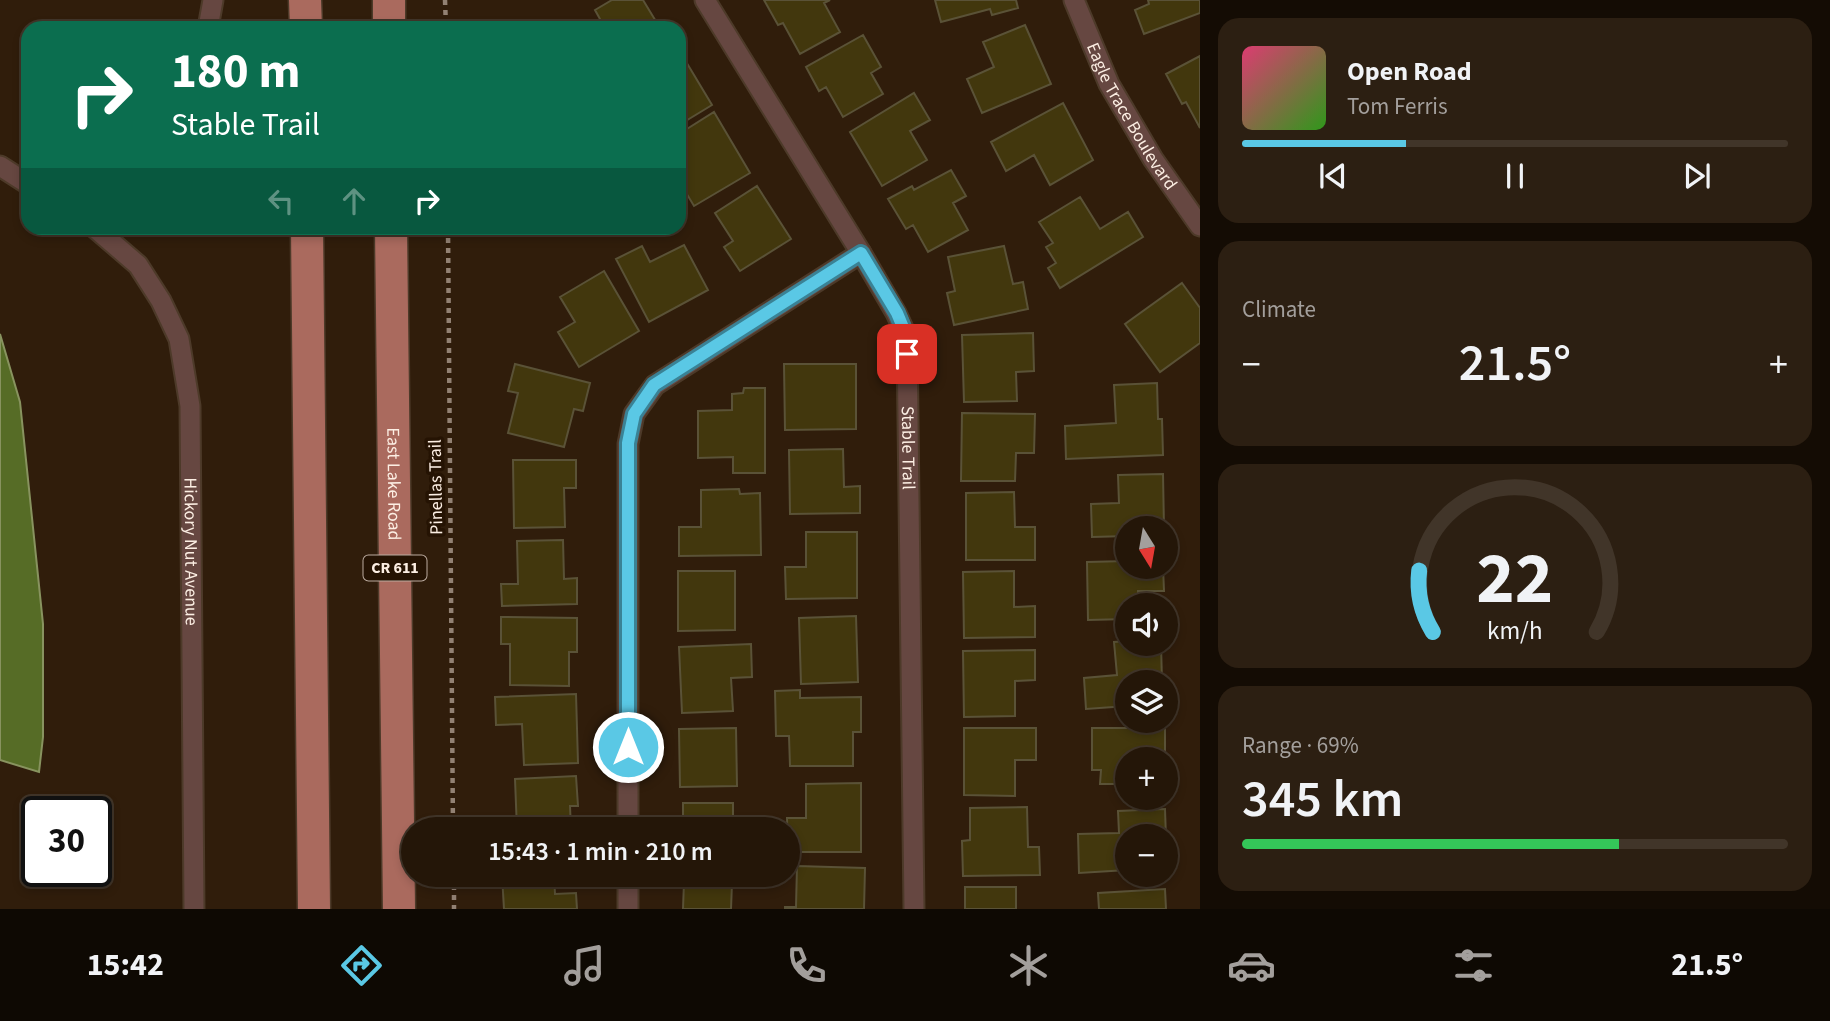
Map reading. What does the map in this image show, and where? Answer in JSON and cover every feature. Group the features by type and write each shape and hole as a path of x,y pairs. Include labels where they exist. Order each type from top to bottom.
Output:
{"main road":[{"path":"305,0 306,21"},
{"path":"389,0 390,21"},
{"path":"307,235 314,909"},
{"name":"East Lake Road","path":"391,235 398,909"}],"street":[{"path":"209,21 213,0"},
{"name":"Stable Trail","path":"705,0 897,313 907,337 914,909"},
{"name":"Eagle Trace Boulevard","path":"1074,0 1109,85 1153,159 1200,226"},
{"path":"0,166 21,180"},
{"name":"Hickory Nut Avenue","path":"103,235 138,265 161,301 179,339 187,380 190,406 194,909"},
{"path":"628,817 628,443 634,414 654,385 861,253"},
{"path":"628,887 628,909"}],"path":[{"path":"445,0 446,21"},
{"name":"Pinellas Trail","path":"447,235 453,817"},
{"path":"454,887 454,909"}],"shaded area":[{"path":"0,334 20,402 43,624 43,737 39,772 0,760"}],"building":[{"path":"612,0 643,0 656,21 601,21 595,10"},
{"path":"764,0 830,0 824,3 840,32 800,54 783,23 778,25"},
{"path":"935,0 1016,0 1018,8 992,15 990,9 941,22"},
{"path":"1148,0 1200,0 1200,13 1144,34 1135,10 1149,4"},
{"path":"1025,25 1051,84 982,113 967,79 994,67 983,42"},
{"path":"863,35 881,67 871,73 883,94 843,117 826,87 819,91 806,67"},
{"path":"1200,56 1200,128 1186,102 1182,104 1166,74"},
{"path":"686,62 712,105 686,121"},
{"path":"914,93 930,120 910,131 927,160 882,186 850,132"},
{"path":"1063,103 1093,160 1050,185 1034,155 1006,171 991,142"},
{"path":"714,112 750,173 694,206 686,193 686,130"},
{"path":"951,170 966,196 953,203 968,230 928,252 913,225 906,229 888,199 912,186 914,190"},
{"path":"757,186 791,239 740,271 724,247 733,241 715,213"},
{"path":"1080,197 1100,229 1128,212 1143,237 1060,288 1048,268 1056,263 1046,247 1053,243 1039,222"},
{"path":"684,245 708,290 649,322 616,259 642,246 650,262"},
{"path":"1004,246 1013,284 1023,282 1028,309 954,325 947,293 955,291 948,257"},
{"path":"604,271 639,331 579,367 558,332 575,322 560,297"},
{"path":"1182,283 1200,308 1200,343 1160,372 1125,324"},
{"path":"1033,333 1034,371 1016,372 1017,401 964,402 962,335"},
{"path":"515,364 590,383 583,411 574,409 564,447 508,433 518,393 508,391"},
{"path":"784,364 856,364 856,429 785,430"},
{"path":"1157,383 1163,455 1066,459 1065,426 1116,423 1114,385"},
{"path":"744,388 765,388 765,473 733,473 733,457 698,458 698,411 732,410 732,394 743,393"},
{"path":"962,413 1035,414 1034,453 1016,453 1015,481 961,481"},
{"path":"843,449 844,487 860,486 860,513 790,514 789,450"},
{"path":"513,460 576,460 576,488 564,488 565,527 514,528"},
{"path":"1163,474 1164,516 1115,516 1115,536 1092,537 1091,504 1119,503 1118,475"},
{"path":"739,489 740,494 760,493 761,555 679,556 679,527 701,527 701,490"},
{"path":"1014,492 1015,527 1035,527 1035,560 966,560 966,493"},
{"path":"806,532 857,532 857,598 786,599 785,567 806,567"},
{"path":"563,540 564,579 577,578 577,604 502,606 501,584 518,584 517,541"},
{"path":"1115,561 1115,579 1164,579 1164,591 1115,593 1115,619 1088,620 1087,562"},
{"path":"678,571 735,571 735,630 678,631"},
{"path":"1014,571 1014,607 1035,606 1035,637 964,638 963,572"},
{"path":"856,616 858,682 801,684 799,618"},
{"path":"501,617 577,618 577,652 569,652 569,686 510,685 510,644 501,644"},
{"path":"751,644 752,677 731,678 733,711 682,713 679,647"},
{"path":"1035,650 1035,680 1015,681 1015,716 964,717 963,651"},
{"path":"1115,656 1161,656 1162,670 1117,670"},
{"path":"1115,675 1115,707 1086,709 1084,678"},
{"path":"800,690 800,698 861,697 861,732 853,732 853,766 790,766 789,736 776,736 775,691"},
{"path":"576,694 578,763 524,765 522,724 496,725 495,697"},
{"path":"736,728 737,786 680,787 679,729"},
{"path":"964,728 1036,728 1036,760 1015,760 1015,796 964,795"},
{"path":"1092,728 1115,728 1115,733 1165,733 1165,747 1115,747 1115,784 1100,784 1101,770 1092,770"},
{"path":"576,776 578,806 570,806 570,817 516,817 515,779"},
{"path":"861,783 861,852 800,852 800,818 806,818 806,784"},
{"path":"683,803 733,803 733,817 683,817"},
{"path":"1027,807 1028,847 1039,847 1040,875 963,876 962,841 970,840 970,808"},
{"path":"1165,810 1166,824 1119,824 1118,811"},
{"path":"1115,833 1115,871 1079,873 1078,834"},
{"path":"800,866 865,868 864,909 785,909 796,907"},
{"path":"503,887 555,887 555,894 576,893 577,909 504,909"},
{"path":"684,887 732,887 731,909 683,909"},
{"path":"965,887 1016,887 1016,909 965,909"},
{"path":"1165,889 1166,909 1099,909 1098,893"}],"route":[{"path":"628,747 628,443 634,414 654,385 861,253 897,313 907,337 907,354"}]}
